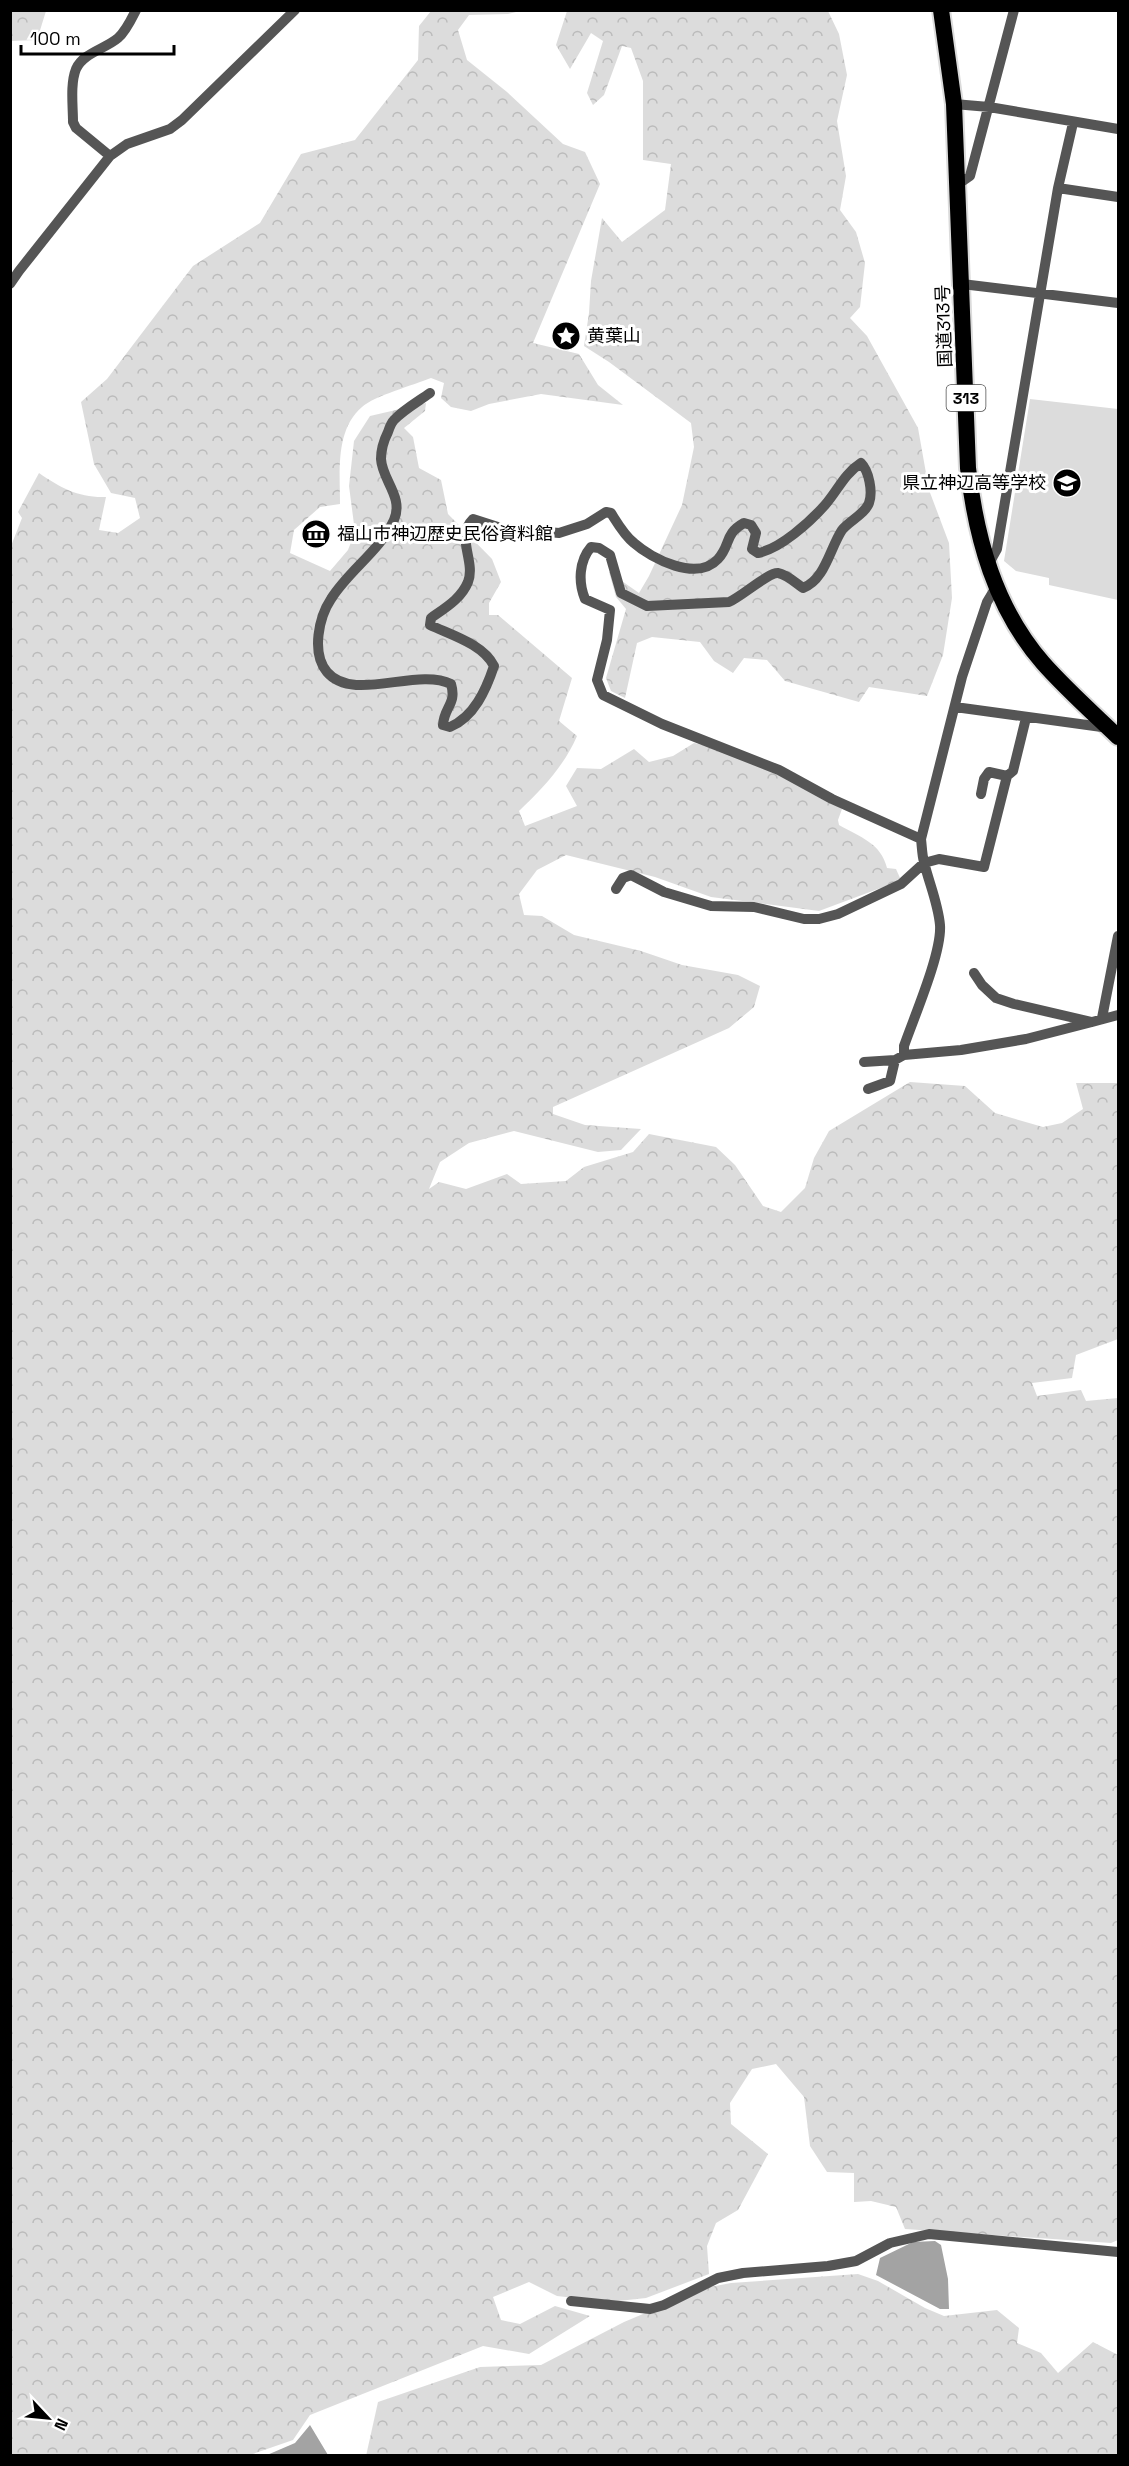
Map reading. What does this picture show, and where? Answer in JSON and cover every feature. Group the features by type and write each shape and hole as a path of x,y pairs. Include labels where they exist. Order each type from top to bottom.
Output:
{"highway":[{"name":"国道313号","path":"941,10 954,104 968,468 976,525 996,587 1014,621 1042,662 1115,731"}],"street":[{"path":"110,156 76,128 73,122 74,75 85,58 118,38 126,29 136,10"},
{"path":"10,284 110,156 127,144 170,129 182,120 295,10"},
{"path":"957,185 970,176 1014,10"},
{"path":"954,104 989,107 1119,129"},
{"path":"988,565 997,549 1058,188 1073,123"},
{"path":"1058,188 1119,197"},
{"path":"962,285 1119,303"},
{"path":"430,393 393,421 385,439 381,461 396,498 395,517 387,535 331,599 321,626 317,649 327,672 341,681 359,685 431,678 444,680 451,684 454,695 443,725 450,728 460,723 479,702 494,666 478,648 429,625 431,618 456,601 468,582 465,535 468,524 474,519 501,528 559,533 587,524 606,512 611,513 622,531 634,543 657,558 684,569 705,567 718,559 733,529 744,523 751,525 756,533 752,549 758,553 768,551 793,534 826,504 840,482 861,463 867,469 871,495 868,506 843,529 826,564 811,585 803,588 780,573 770,574 741,597 729,602 647,606 621,593 610,555 599,548 591,547 585,554 581,569 581,590 585,599 610,610 607,640 597,680 603,695 662,724 779,770 832,799 921,839"},
{"path":"868,1089 890,1081 932,964 940,932 938,912 924,863 921,839 962,677 987,602 996,587"},
{"path":"955,707 1115,731"},
{"path":"616,889 623,878 631,875 664,892 711,906 754,907 804,919 819,919 838,914 901,884 924,863 939,859 984,867 1007,776 1013,771 1026,718"},
{"path":"981,794 984,779 989,772 1007,776"},
{"path":"1097,1020 1115,969 1118,938"},
{"path":"974,973 982,985 996,998 1014,1004 1097,1020"},
{"path":"864,1062 1026,1039 1119,1015"},
{"path":"572,2301 650,2309 664,2306 718,2278 743,2273 828,2266 856,2261 890,2243 929,2234 1119,2252"}],"green space":[{"path":"11,10 46,11 37,40 11,41"},
{"path":"431,11 520,11 508,14 469,15 458,30 467,60 507,92 563,144 585,152 600,184 533,343 579,354 598,385 623,405 541,394 489,404 471,411 451,407 441,398 444,383 431,378 375,399 353,416 343,439 340,504 320,507 294,530 290,553 330,571 348,550 355,532 349,486 354,441 370,416 426,403 425,411 404,428 413,437 419,468 441,480 448,514 492,559 501,582 489,603 489,615 498,615 572,678 559,721 577,736 566,757 552,776 519,811 525,826 577,806 566,786 577,768 601,769 634,749 649,762 673,756 694,743 752,762 842,809 838,820 839,825 875,847 884,859 887,868 896,869 900,878 894,883 819,911 711,897 655,877 566,855 537,870 519,894 524,915 542,916 574,935 641,951 682,965 738,975 760,986 754,1007 729,1028 553,1107 553,1114 585,1125 641,1129 621,1150 598,1152 514,1131 469,1143 440,1162 429,1189 439,1182 466,1189 507,1174 521,1184 566,1181 584,1167 633,1152 649,1134 716,1147 735,1165 763,1206 781,1212 805,1188 814,1158 829,1131 910,1082 965,1086 995,1113 1043,1127 1062,1123 1083,1109 1076,1083 1117,1083 1118,1079 1118,1339 1076,1355 1072,1378 1032,1383 1037,1396 1081,1390 1086,1401 1118,1398 1118,2240 1111,2243 905,2229 896,2207 871,2201 854,2202 854,2173 827,2172 810,2146 804,2097 776,2064 752,2069 730,2103 731,2124 768,2154 738,2210 716,2223 707,2246 709,2274 646,2298 609,2302 557,2296 529,2282 493,2297 501,2320 520,2324 555,2306 590,2316 529,2354 483,2346 310,2415 293,2440 250,2455 11,2456 11,546 22,518 18,512 39,473 71,491 87,496 106,497 99,530 118,533 140,518 135,498 111,493 94,464 81,402 107,379 193,266 260,223 301,154 355,140 418,60 419,26"},
{"path":"567,11 828,11 839,34 847,75 837,121 846,176 840,210 856,232 865,263 860,307 850,318 867,336 918,428 929,490 949,543 952,598 943,655 927,696 869,687 859,702 785,681 767,660 744,658 733,673 714,661 700,642 652,637 637,643 625,698 611,691 606,678 626,609 616,597 609,572 639,593 682,505 694,447 691,423 584,346 591,281 602,218 622,242 665,210 671,164 643,160 643,81 631,48 622,46 604,95 593,105 587,93 603,41 591,33 570,69 556,45"},
{"name":"県立神辺高等学校","path":"1030,399 1118,409 1118,600 1049,585 1049,578 1016,571 1004,561"},
{"path":"858,2274 878,2281 925,2308 944,2316 997,2310 1019,2328 1017,2343 1041,2353 1058,2373 1093,2342 1118,2355 1118,2455 366,2456 378,2402 480,2367 541,2365 624,2322 705,2288 731,2283"}],"shaded area":[{"path":"935,2241 941,2245 948,2279 949,2309 940,2309 876,2275 880,2258 913,2242"},
{"path":"310,2425 328,2455 267,2455 295,2443"}],"place":[{"name":"黄葉山","path":"566,336"},
{"name":"県立神辺高等学校","path":"1067,483"},
{"name":"福山市神辺歴史民俗資料館","path":"316,534"}]}
